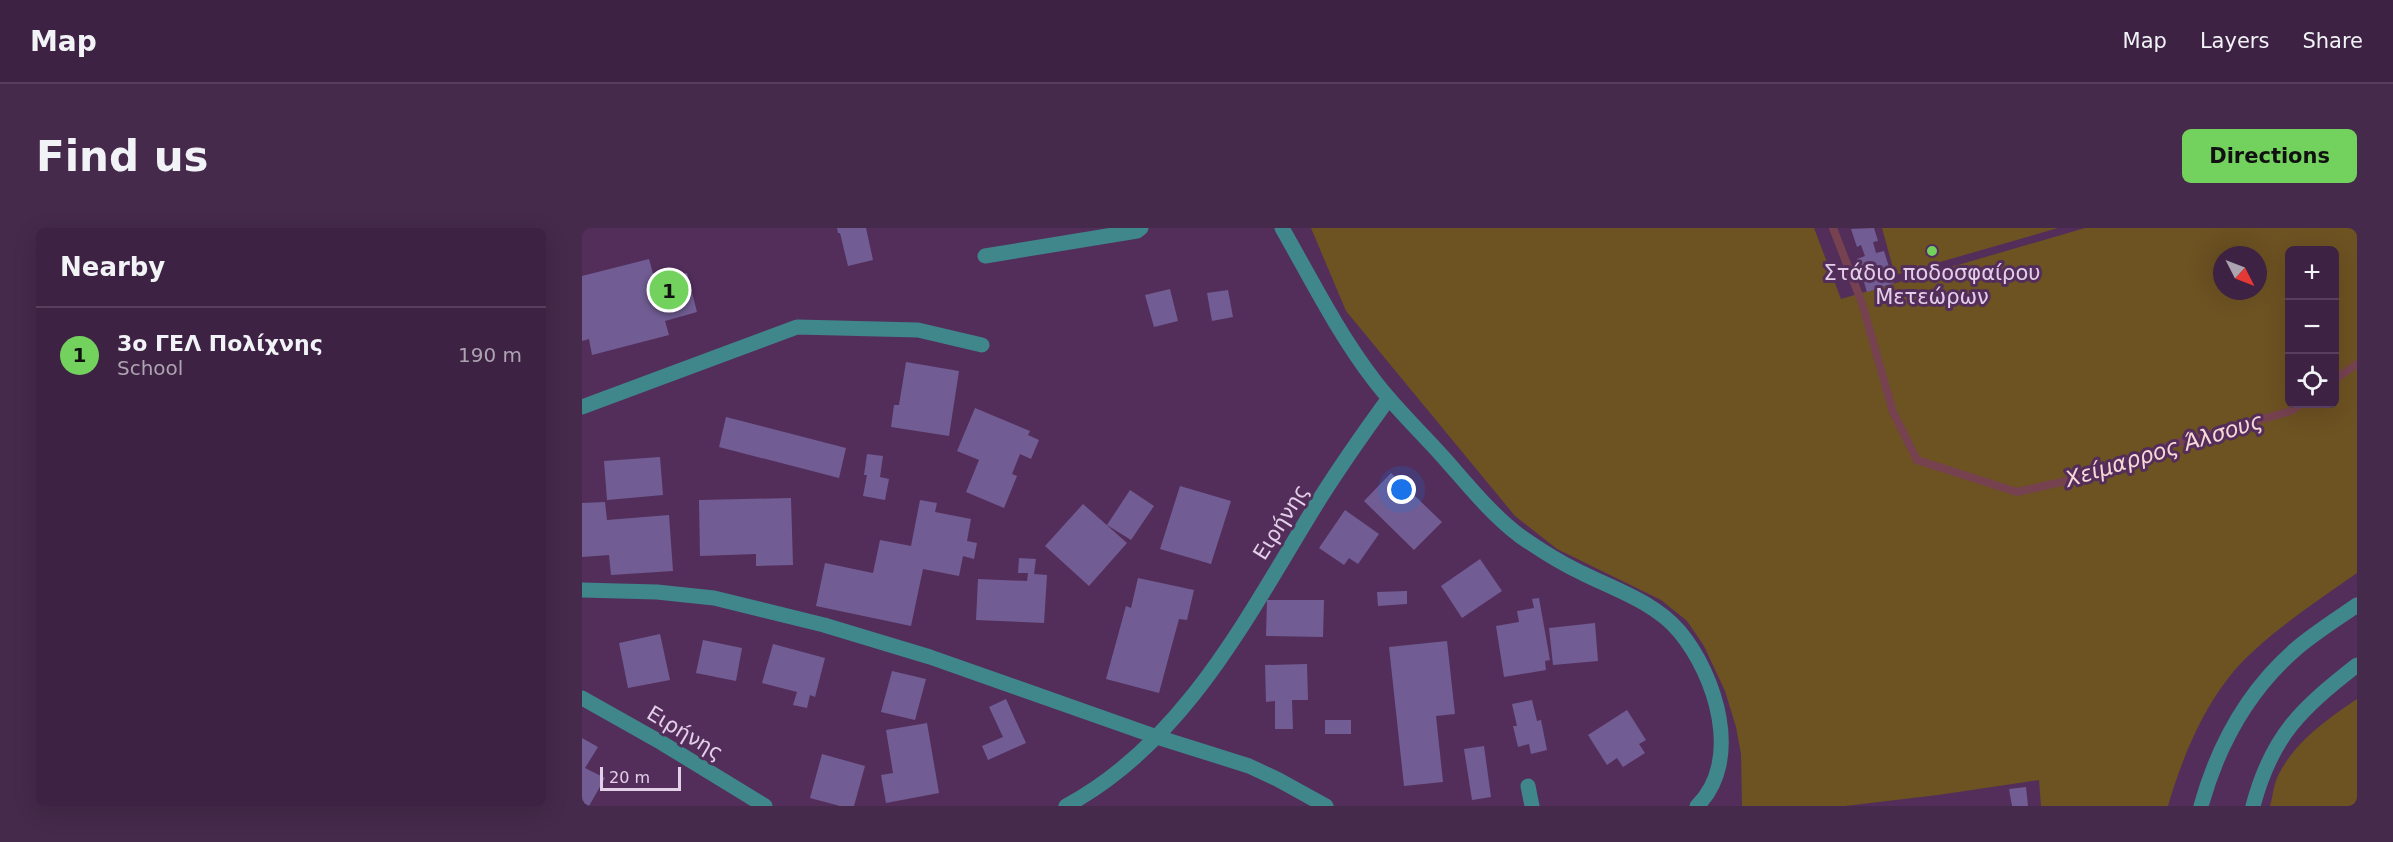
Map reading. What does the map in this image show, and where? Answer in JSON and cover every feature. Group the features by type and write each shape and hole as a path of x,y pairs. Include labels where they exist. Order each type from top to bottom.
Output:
{"street":[{"path":"985,256 1137,231 1142,228"},
{"path":"1282,228 1344,334 1389,398 1504,523 1562,563 1643,602 1678,630 1696,656 1708,681 1720,729 1721,754 1718,772 1710,789 1697,806"},
{"path":"582,407 797,327 918,330 982,345"},
{"name":"Ειρήνης","path":"1066,806 1101,786 1126,766 1156,737 1197,690 1220,660 1321,497 1389,398"},
{"path":"582,590 691,595 781,613 930,657 1156,737 1249,766 1326,806"},
{"path":"2200,806 2215,762 2229,731 2245,706 2270,675 2296,649 2357,605"},
{"path":"2253,806 2267,765 2284,733 2310,702 2357,665"},
{"name":"Ειρήνης","path":"582,698 652,737 765,806"},
{"path":"1528,786 1532,806"}],"shaded area":[{"path":"1311,228 1814,228 1841,299 2085,228 2357,228 2357,573 2270,636 2230,675 2197,728 2168,806 2041,806 2039,780 1845,806 1742,806 1741,754 1736,727 1725,691 1704,646 1687,621 1661,600 1557,549 1515,516 1346,311"},
{"name":"Στάδιο ποδοσφαίρου Μετεώρων","path":"1882,228 2058,228 1895,275"},
{"path":"2357,699 2357,806 2270,806 2277,778 2292,754 2311,733"}],"building":[{"path":"837,228 866,228 873,260 848,266"},
{"path":"1874,228 1878,241 1873,242 1876,253 1884,251 1894,283 1867,292 1857,259 1865,256 1861,245 1857,247 1851,229"},
{"path":"649,259 655,281 687,273 697,312 665,321 669,335 592,355 589,339 582,341 582,276"},
{"path":"1170,289 1178,321 1154,327 1145,295"},
{"path":"1228,290 1233,317 1212,321 1207,293"},
{"path":"906,362 959,371 949,436 891,427 894,405 899,405"},
{"path":"975,408 1030,431 1028,435 1039,440 1031,459 1020,454 1012,474 1017,476 1004,508 966,492 979,460 957,451"},
{"path":"726,417 846,448 839,478 719,447"},
{"path":"867,454 883,456 880,477 889,479 885,500 863,496 867,475 864,475"},
{"path":"660,457 663,495 607,500 604,461"},
{"path":"1391,473 1442,522 1414,550 1364,501"},
{"path":"1180,486 1231,501 1211,564 1160,549"},
{"path":"1130,490 1154,506 1131,540 1107,525"},
{"path":"791,498 793,565 756,566 756,554 700,556 699,500"},
{"path":"920,500 937,503 935,512 971,519 967,541 977,543 974,559 963,556 959,576 923,569 911,626 816,606 825,563 873,573 880,540 911,546"},
{"path":"605,502 607,520 669,515 673,571 611,575 609,555 582,557 582,503"},
{"path":"1083,504 1127,543 1089,586 1045,546"},
{"path":"1345,510 1379,534 1358,564 1349,558 1344,565 1319,548"},
{"path":"1019,558 1036,559 1034,574 1047,575 1044,623 976,620 978,579 1027,581 1028,573 1018,573"},
{"path":"1480,559 1502,591 1462,618 1441,586"},
{"path":"1138,578 1194,590 1187,620 1179,619 1159,693 1106,679 1126,606 1131,608"},
{"path":"1407,591 1407,604 1378,606 1377,592"},
{"path":"1539,598 1550,660 1545,661 1546,670 1504,677 1496,626 1519,622 1517,611 1534,608 1532,599"},
{"path":"1267,600 1324,600 1323,637 1266,636"},
{"path":"1595,623 1598,661 1553,665 1549,628"},
{"path":"660,634 670,680 628,688 619,643"},
{"path":"703,640 742,648 736,681 696,673"},
{"path":"1447,641 1455,714 1436,716 1443,782 1404,786 1389,647"},
{"path":"773,644 825,658 815,697 810,695 807,708 793,705 797,692 762,683"},
{"path":"1307,664 1308,700 1292,700 1293,729 1275,729 1275,701 1266,702 1265,665"},
{"path":"892,671 926,679 915,720 881,712"},
{"path":"1006,699 1026,743 988,760 982,746 1003,737 989,707"},
{"path":"1532,700 1537,721 1541,720 1547,750 1531,754 1529,744 1518,747 1513,726 1517,726 1512,704"},
{"path":"1627,710 1646,740 1639,744 1645,753 1623,767 1617,758 1607,765 1588,735"},
{"path":"1325,720 1351,720 1351,734 1325,734"},
{"path":"927,723 939,793 886,803 881,775 893,773 886,730"},
{"path":"582,738 598,747 585,768 605,778 589,806 582,806"},
{"path":"1484,746 1491,797 1472,800 1464,749"},
{"path":"822,754 865,766 854,806 840,806 810,798"},
{"path":"2026,787 2028,806 2012,806 2009,789"}],"waterway":[{"name":"Χείμαρρος Άλσους","path":"1833,228 1862,303 1893,412 1917,460 2017,492 2098,474 2173,444 2295,408"},
{"name":"Χείμαρρος Άλσους","path":"2339,377 2357,364"}],"place":[{"name":"Στάδιο ποδοσφαίρου Μετεώρων","path":"1932,251"},
{"name":"3o ΓΕΛ Πολίχνης","path":"669,290"}]}
